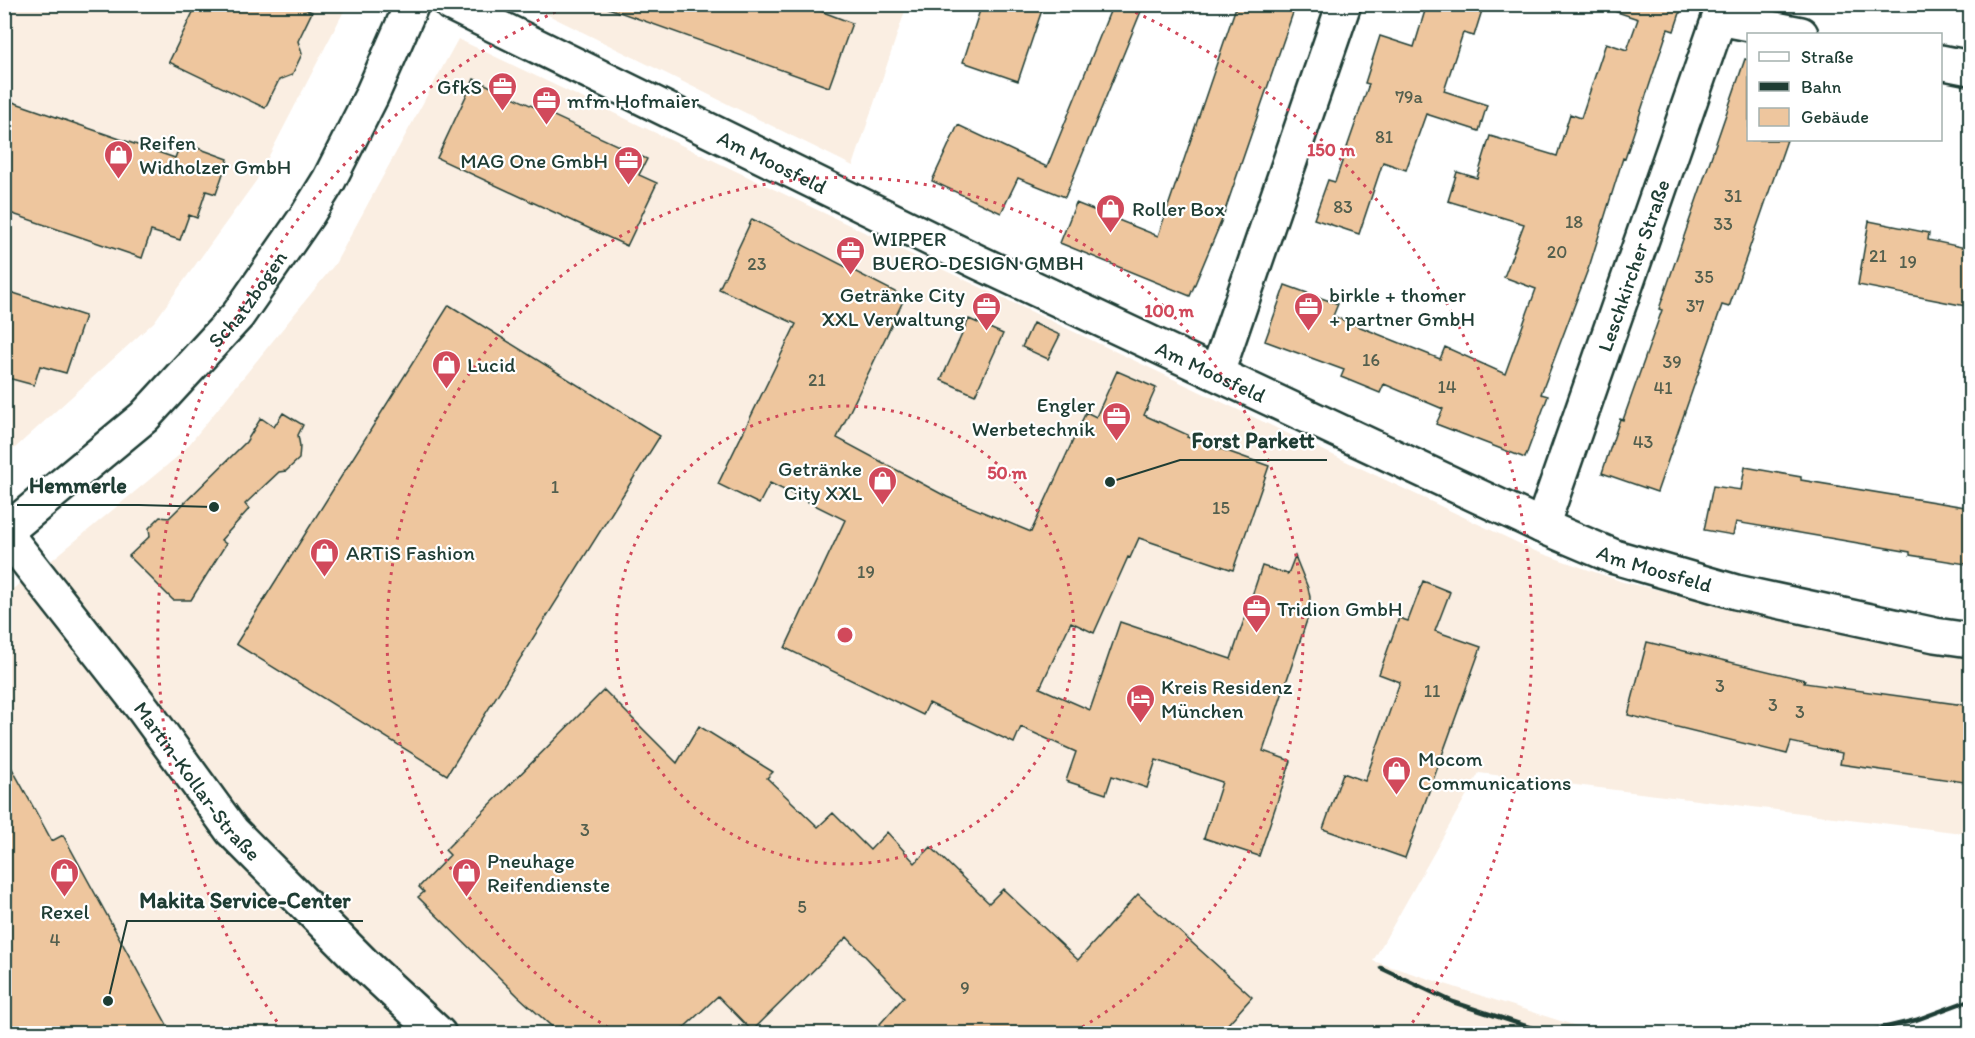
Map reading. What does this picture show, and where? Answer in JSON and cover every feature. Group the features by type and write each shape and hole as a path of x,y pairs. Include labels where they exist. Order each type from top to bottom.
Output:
{"street":[{"name":"Schatzbogen","path":"5,533 144,417 238,315 329,180 371,97 412,4"},
{"name":"Am Moosfeld","path":"451,4 978,262 1542,526 1615,557 1736,592 1935,635 1971,639"},
{"path":"1217,373 1344,4"},
{"path":"1721,11 1798,33"},
{"name":"Leschkircher Straße","path":"1542,526 1721,11"},
{"path":"1942,62 1971,68"},
{"name":"Martin-Kollar-Straße","path":"5,533 144,710 232,831 358,959 439,1034"}],"shaded area":[{"path":"5,5 347,5 256,181 154,322 5,457"},
{"path":"528,5 907,5 853,166"},
{"path":"458,39 1535,551 1623,582 1970,658 1970,834 1479,773 1373,961 1598,1033 5,1034 5,594 35,574 183,452 335,264"}],"building":[{"path":"197,4 295,4 312,12 298,41 302,54 292,75 279,80 265,108 169,62"},
{"path":"608,4 802,4 852,23 829,87 608,8"},
{"path":"982,4 1044,4 1018,81 963,62"},
{"path":"1113,4 1144,4 1065,197 1018,178 1001,213 932,181 958,125 1047,167"},
{"path":"1237,4 1296,4 1221,222 1190,296 1060,243 1076,203 1158,236"},
{"path":"1427,4 1484,4 1474,36 1463,33 1444,91 1487,105 1479,131 1426,114 1406,170 1383,162 1359,234 1314,219 1328,180 1335,182 1369,84 1365,83 1380,36 1414,47"},
{"path":"1609,4 1683,4 1674,31 1668,29 1625,159 1623,158 1590,264 1541,394 1548,396 1525,458 1436,424 1443,409 1384,384 1380,393 1341,377 1344,370 1265,341 1285,285 1338,304 1333,316 1440,359 1445,347 1505,374 1536,289 1504,277 1524,224 1448,201 1457,172 1477,178 1490,136 1557,156 1570,114 1581,118 1606,43 1627,50 1638,19 1608,9"},
{"path":"1745,59 1747,60 1747,141 1787,141 1729,307 1722,305 1657,492 1602,473 1662,310 1659,309"},
{"path":"474,79 647,159 639,175 657,183 627,246 437,158"},
{"path":"4,99 175,158 181,142 228,159 216,194 206,191 197,218 189,215 180,240 151,231 142,258 4,211"},
{"path":"752,219 905,297 837,438 947,497 1031,532 1086,412 1096,417 1117,371 1156,388 1144,415 1188,435 1187,437 1269,466 1233,570 1139,538 1130,558 1128,557 1094,633 1071,622 1040,688 1090,710 1120,622 1231,659 1262,566 1288,574 1295,556 1308,588 1309,614 1263,751 1291,761 1259,856 1204,838 1222,782 1156,760 1147,788 1112,776 1106,794 1066,781 1076,752 1021,727 1014,743 929,703 923,715 785,648 845,520 770,483 759,504 718,484 796,324 719,289"},
{"path":"1869,221 1929,233 1928,240 1971,249 1971,307 1858,285"},
{"path":"4,290 85,316 66,373 40,366 34,385 4,377"},
{"path":"449,305 660,436 447,775 236,644"},
{"path":"969,319 1003,334 975,395 941,380"},
{"path":"1033,323 1060,335 1048,359 1022,347"},
{"path":"283,413 303,425 298,435 299,459 286,471 279,472 245,504 249,509 221,540 226,544 191,600 173,600 129,556 150,536 149,528 160,517 169,518 246,442 261,418 274,427"},
{"path":"1745,467 1801,477 1801,480 1971,508 1971,535 1966,564 1736,522 1733,535 1704,530 1713,486 1741,490"},
{"path":"1423,581 1450,592 1435,631 1481,647 1405,858 1323,829 1343,773 1365,781 1400,682 1379,674 1399,618 1408,621"},
{"path":"1647,642 1805,680 1804,683 1971,706 1971,783 1840,764 1842,753 1791,742 1787,754 1628,715"},
{"path":"604,690 677,763 699,726 773,772 767,778 818,827 833,813 870,850 887,832 915,863 931,847 989,903 1003,889 1078,960 1138,894 1252,997 1219,1034 871,1034 904,997 847,937 752,1031 718,996 677,1034 560,1034 518,996 418,897 424,892 419,887 450,855 445,850"},
{"path":"4,754 52,841 63,835 172,1034 4,1034"}],"railway":[{"path":"1381,968 1453,1002 1554,1034"},
{"path":"1858,1034 1916,1020 1970,1000"}],"place":[{"name":"GfkS","path":"503,112"},
{"name":"mfm Hofmaier","path":"546,126"},
{"name":"Reifen Widholzer GmbH","path":"118,180"},
{"name":"MAG One GmbH","path":"629,186"},
{"name":"Roller Box","path":"1111,234"},
{"name":"WIPPER BUERO-DESIGN GMBH","path":"851,276"},
{"name":"Getränke City XXL Verwaltung","path":"986,332"},
{"name":"birkle + thomer + partner GmbH","path":"1308,332"},
{"name":"Lucid","path":"446,390"},
{"name":"Engler Werbetechnik","path":"1116,442"},
{"name":"Forst Parkett","path":"1110,482"},
{"name":"Getränke City XXL","path":"883,506"},
{"name":"Hemmerle","path":"214,507"},
{"name":"ARTiS Fashion","path":"325,578"},
{"name":"Tridion GmbH","path":"1256,634"},
{"name":"Kreis Residenz München","path":"1140,724"},
{"name":"Mocom Communications","path":"1397,796"},
{"name":"Rexel","path":"65,898"},
{"name":"Pneuhage Reifendienste","path":"466,898"},
{"name":"Makita Service-Center","path":"108,1001"}]}
